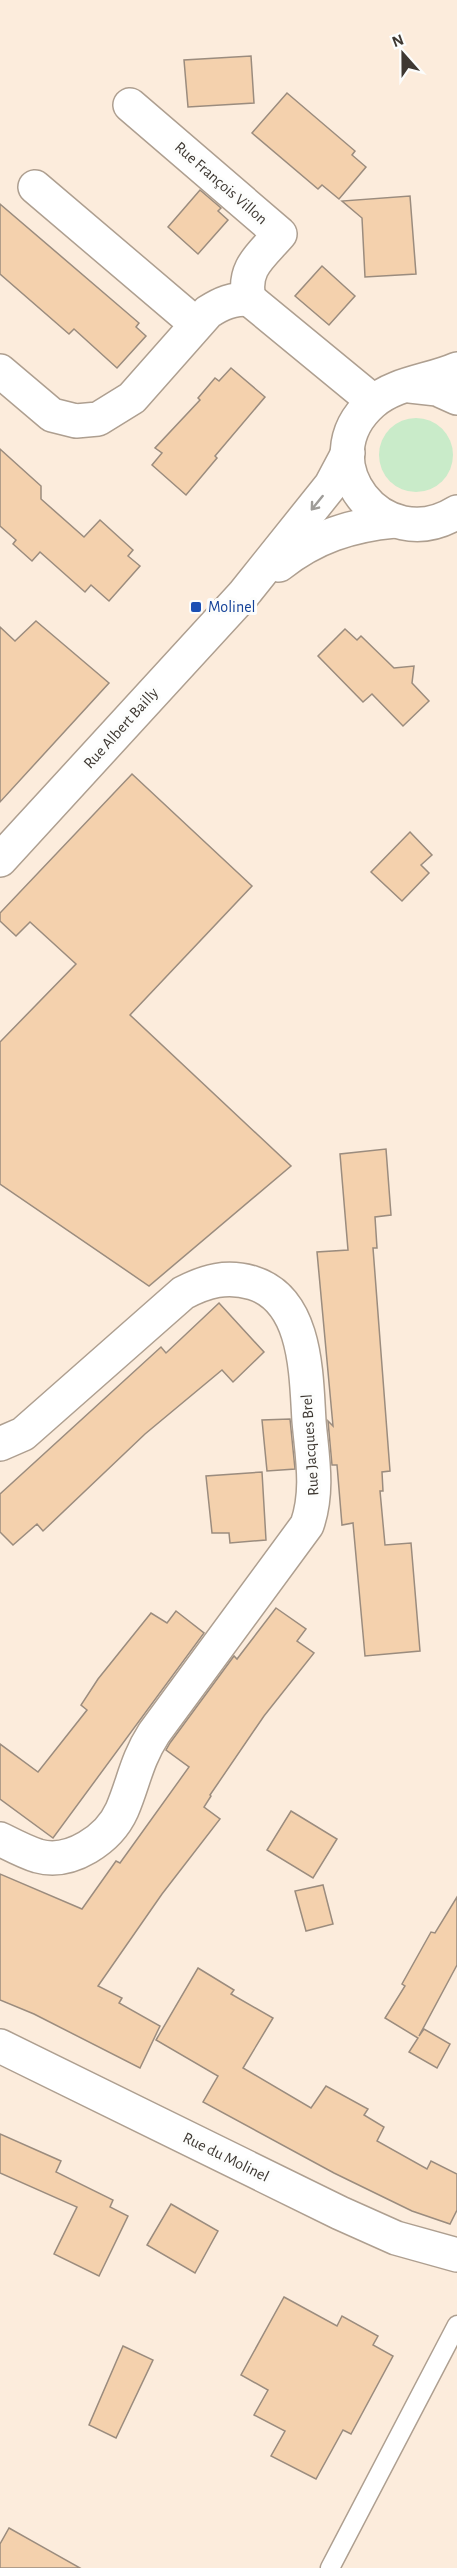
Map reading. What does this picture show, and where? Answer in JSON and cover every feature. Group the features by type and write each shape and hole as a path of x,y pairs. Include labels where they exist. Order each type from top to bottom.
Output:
{"street":[{"name":"Rue François Villon","path":"130,105 280,234 252,267 246,285 249,299"},
{"path":"35,187 196,324"},
{"path":"0,372 52,415 76,422 98,419 132,398 208,312 222,303 235,299 249,299 373,401"},
{"path":"457,369 437,378 383,395 373,401 352,430 348,453 351,476 360,495 376,512 446,535 457,545"},
{"path":"405,387 437,388 457,398"},
{"path":"243,595 331,485 348,453"},
{"path":"243,595 300,549 351,527 441,520 457,512"},
{"name":"Rue Albert Bailly","path":"0,860 243,595"},
{"name":"Rue Jacques Brel","path":"0,1444 23,1434 183,1293 200,1284 221,1279 243,1280 265,1287 281,1299 294,1318 300,1338 308,1402 315,1493 307,1525 154,1733 135,1767 121,1811 98,1841 60,1857 39,1857 0,1839"},
{"name":"Rue du Molinel","path":"0,2046 340,2213 396,2238 457,2255"}],"lane":[{"path":"330,2568 457,2325"}],"green space":[{"path":"416,418 437,424 447,434 453,455 447,476 437,486 416,492 395,486 385,476 379,455 385,434 395,424"}],"building":[{"path":"251,56 254,103 188,107 184,60"},
{"path":"287,93 355,151 352,155 366,167 339,199 322,185 318,189 252,133"},
{"path":"200,190 221,208 218,211 228,220 198,254 168,227"},
{"path":"410,196 416,274 365,277 362,218 342,201"},
{"path":"0,204 139,323 136,327 146,336 117,368 74,329 69,334 0,274"},
{"path":"322,266 355,296 329,325 295,296"},
{"path":"231,368 265,397 215,456 217,458 186,495 152,465 162,453 155,448 200,400 198,398 215,378 219,381"},
{"path":"0,449 41,486 41,499 84,537 100,520 133,550 128,556 140,566 109,601 91,585 85,592 40,552 32,561 13,544 16,540 0,526"},
{"path":"36,621 109,683 0,802 0,627 15,641"},
{"path":"345,629 357,640 361,636 394,668 414,666 412,683 429,701 403,726 372,694 363,702 318,656"},
{"path":"132,774 252,886 130,1015 291,1166 149,1286 0,1184 0,1042 76,964 30,922 16,936 0,921 0,913"},
{"path":"410,832 432,855 421,865 429,873 402,901 371,872"},
{"path":"386,1149 391,1215 375,1217 377,1248 373,1248 390,1471 382,1472 383,1491 380,1491 385,1545 411,1543 420,1651 365,1656 353,1523 342,1525 337,1465 332,1465 328,1421 333,1426 317,1252 348,1250 340,1154"},
{"path":"219,1303 264,1352 233,1382 222,1370 145,1434 43,1531 37,1524 13,1545 0,1532 0,1494 161,1347 166,1353"},
{"path":"290,1419 295,1469 267,1471 262,1420"},
{"path":"262,1472 266,1540 230,1543 229,1533 212,1533 206,1476"},
{"path":"276,1608 306,1629 297,1641 314,1653 264,1716 210,1795 204,1807 220,1819 162,1894 98,1986 122,1998 119,2003 160,2026 140,2068 34,2014 0,2000 0,1874 82,1909 116,1861 120,1863 189,1767 166,1750 170,1743 234,1656 237,1659"},
{"path":"176,1611 204,1633 53,1838 0,1799 0,1744 38,1772 87,1710 81,1705 98,1679 151,1613 167,1623"},
{"path":"291,1811 337,1839 313,1878 267,1850"},
{"path":"323,1885 333,1924 306,1931 295,1891"},
{"path":"457,1897 457,1965 419,2036 424,2029 450,2044 437,2068 409,2052 418,2038 385,2018 405,1986 402,1984 431,1932 435,1933"},
{"path":"198,1968 234,1990 231,1994 273,2018 243,2068 311,2108 326,2086 368,2109 364,2115 384,2127 377,2141 427,2169 431,2161 457,2174 457,2210 450,2224 412,2211 334,2173 203,2102 218,2076 156,2040"},
{"path":"0,2134 61,2161 56,2172 113,2200 110,2207 128,2216 99,2276 54,2254 77,2207 0,2173"},
{"path":"171,2204 218,2231 195,2273 147,2245"},
{"path":"284,2297 337,2326 342,2316 378,2336 373,2345 393,2356 351,2434 343,2430 316,2479 271,2456 285,2431 254,2415 268,2390 241,2375"},
{"path":"123,2346 153,2360 116,2438 89,2425"},
{"path":"9,2528 80,2568 0,2568 0,2544"}],"place":[{"name":"Molinel","path":"196,607"}]}
